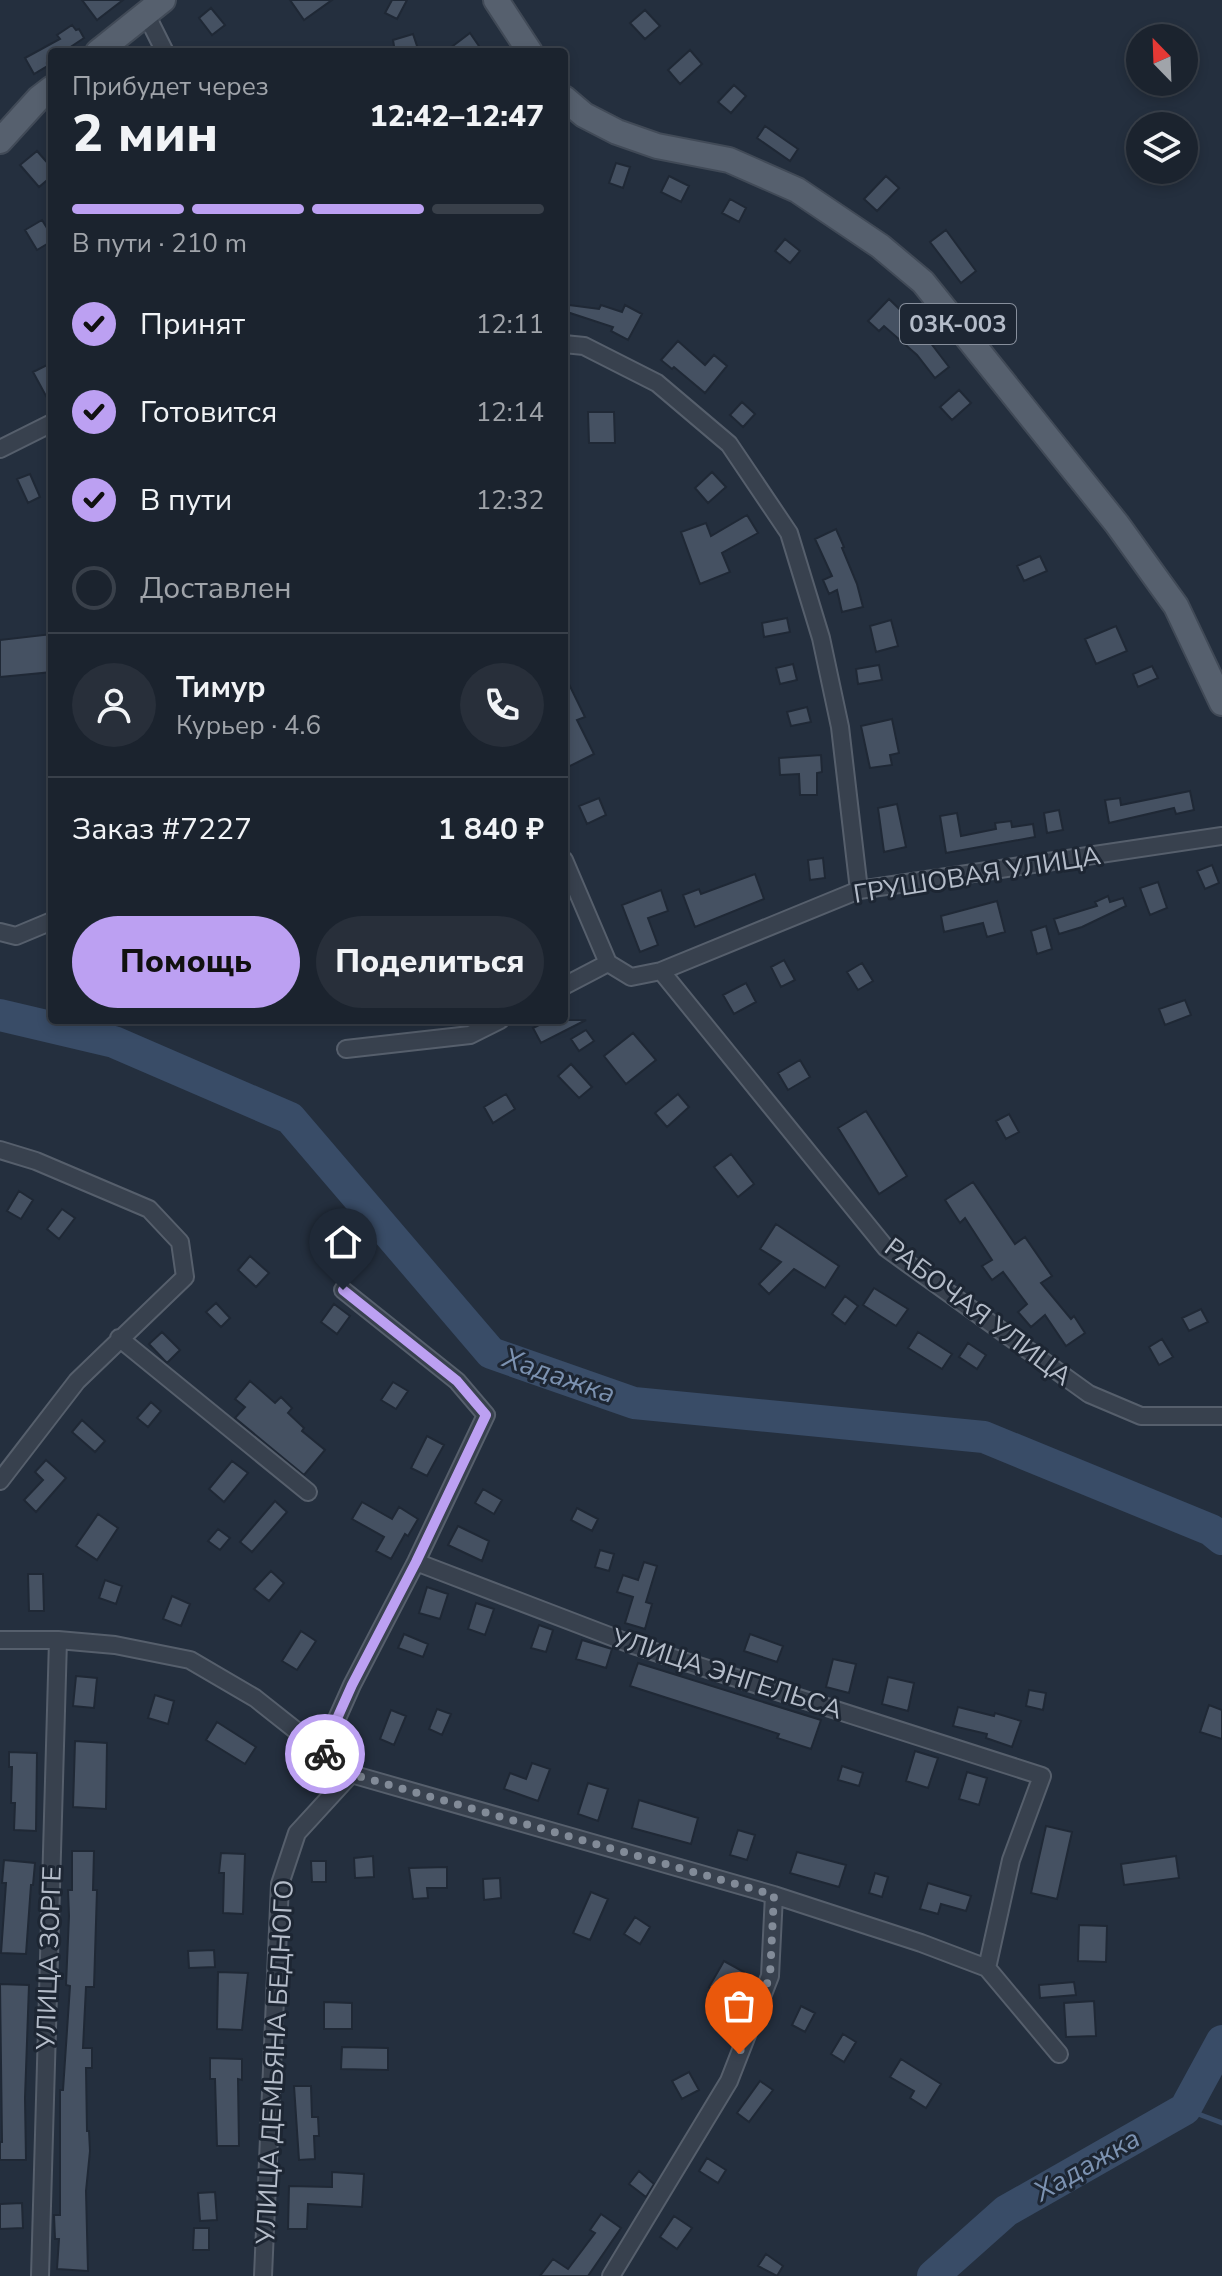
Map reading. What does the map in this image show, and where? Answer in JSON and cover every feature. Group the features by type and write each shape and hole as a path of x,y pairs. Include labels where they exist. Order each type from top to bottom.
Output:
{"main road":[{"path":"496,0 527,48"},
{"path":"103,48 159,4"},
{"path":"0,141 48,91"},
{"name":"03К-003","path":"568,101 584,115 617,132 657,146 729,160 797,190 880,246 923,282 1117,524 1176,606 1222,703"}],"street":[{"path":"159,4 164,48"},
{"path":"568,344 584,346 657,383 729,444 789,533 821,638 840,727 859,890"},
{"path":"0,449 48,425"},
{"name":"ГРУШОВАЯ УЛИЦА","path":"608,963 631,977 661,971 859,890 1222,836"},
{"path":"568,869 608,963 568,984"},
{"path":"0,932 16,936 48,923"},
{"name":"РАБОЧАЯ УЛИЦА","path":"661,971 886,1248 1089,1394 1141,1416 1222,1416"},
{"path":"346,1049 470,1035 492,1024"},
{"path":"0,1150 36,1161 149,1209 180,1242 185,1277 77,1381 0,1481"},
{"path":"322,1752 486,1415 457,1381 343,1290"},
{"path":"119,1338 308,1492"},
{"name":"УЛИЦА ЭНГЕЛЬСА","path":"416,1562 633,1645 1042,1776 1011,1860 987,1968"},
{"path":"0,1640 58,1640 115,1645 190,1660 255,1698 351,1774 774,1895 987,1968 1059,2054"},
{"name":"УЛИЦА ЗОРГЕ","path":"40,2276 58,1640"},
{"name":"УЛИЦА ДЕМЬЯНА БЕДНОГО","path":"263,2276 280,1884 297,1833 351,1774"},
{"path":"611,2276 729,2081 770,1976 774,1895"}],"building":[{"path":"82,0 123,0 97,20"},
{"path":"290,0 332,0 304,20"},
{"path":"392,0 407,0 397,19 385,13"},
{"path":"211,8 225,25 212,35 199,18"},
{"path":"645,10 660,26 645,39 630,23"},
{"path":"72,25 79,29 84,38 69,48 48,48 48,66 34,74 25,58 60,39 57,35"},
{"path":"470,33 480,48 450,48"},
{"path":"413,34 418,48 394,48 393,40"},
{"path":"690,50 702,64 680,84 668,70"},
{"path":"734,85 746,96 731,113 718,102"},
{"path":"765,126 798,149 790,161 757,138"},
{"path":"37,151 48,163 48,179 39,187 20,165"},
{"path":"616,163 630,167 623,188 609,183"},
{"path":"669,176 689,186 681,202 661,192"},
{"path":"886,176 899,188 877,211 864,199"},
{"path":"730,199 746,208 739,222 722,213"},
{"path":"42,220 48,230 48,243 37,250 25,230"},
{"path":"946,230 976,271 961,283 930,242"},
{"path":"785,239 800,251 790,263 775,251"},
{"path":"889,299 920,329 949,367 935,378 917,355 884,326 879,331 868,321"},
{"path":"569,305 599,309 601,305 622,312 625,305 642,314 628,340 611,331 613,327 568,312"},
{"path":"678,341 705,365 714,355 727,366 705,393 661,360"},
{"path":"48,367 48,400 33,372"},
{"path":"959,390 971,403 952,420 940,407"},
{"path":"742,402 755,414 743,427 730,415"},
{"path":"588,412 614,412 615,443 589,443"},
{"path":"712,472 726,487 708,503 695,488"},
{"path":"30,474 40,497 28,503 17,479"},
{"path":"747,515 758,533 722,553 730,572 700,584 681,532 706,523 711,536"},
{"path":"836,529 863,607 842,612 837,590 829,594 823,580 832,576 815,539"},
{"path":"1040,556 1047,571 1024,581 1017,566"},
{"path":"787,618 790,632 764,637 762,623"},
{"path":"891,620 898,646 876,652 870,626"},
{"path":"1116,626 1127,651 1096,664 1085,639"},
{"path":"48,634 48,672 0,677 0,640"},
{"path":"793,664 797,680 780,684 776,668"},
{"path":"879,665 882,680 858,684 856,669"},
{"path":"1152,666 1158,678 1138,687 1133,674"},
{"path":"568,682 585,717 577,720 594,754 568,767"},
{"path":"807,707 811,722 791,726 787,712"},
{"path":"892,719 899,753 890,755 892,765 870,768 861,726"},
{"path":"821,755 822,772 817,773 817,795 800,795 799,774 780,775 779,758"},
{"path":"1190,791 1194,810 1176,814 1174,808 1109,823 1105,800 1120,798 1121,805"},
{"path":"599,798 606,815 587,824 579,806"},
{"path":"897,804 906,847 884,852 878,808"},
{"path":"1059,810 1063,830 1047,833 1044,813"},
{"path":"957,813 961,836 996,829 995,823 1011,821 1012,827 1033,824 1035,837 946,853 940,816"},
{"path":"823,858 825,878 810,880 808,860"},
{"path":"1212,865 1219,883 1205,889 1197,871"},
{"path":"755,874 764,899 695,927 683,895 699,889 701,894"},
{"path":"1158,882 1167,908 1150,915 1140,888"},
{"path":"661,890 668,911 648,918 658,945 640,952 622,905"},
{"path":"1108,896 1110,902 1123,898 1126,906 1082,927 1059,934 1054,919 1097,906 1095,902"},
{"path":"997,901 1005,932 987,937 983,923 944,932 941,916"},
{"path":"1046,926 1052,949 1037,954 1031,931"},
{"path":"784,960 795,980 781,987 771,967"},
{"path":"862,963 873,981 858,990 847,972"},
{"path":"746,983 756,1002 734,1014 723,995"},
{"path":"1185,1000 1191,1015 1165,1025 1159,1009"},
{"path":"586,1020 541,1043 533,1028 541,1024"},
{"path":"586,1030 594,1041 579,1051 571,1039"},
{"path":"633,1033 656,1060 626,1084 604,1056"},
{"path":"800,1060 810,1077 788,1090 778,1073"},
{"path":"571,1064 592,1087 579,1098 558,1076"},
{"path":"506,1094 515,1109 493,1123 484,1107"},
{"path":"678,1094 689,1107 667,1127 655,1113"},
{"path":"866,1111 907,1176 879,1194 838,1128"},
{"path":"1009,1114 1019,1132 1006,1139 996,1121"},
{"path":"731,1154 754,1184 738,1197 714,1167"},
{"path":"973,1182 1015,1244 1025,1237 1052,1276 1041,1283 1071,1319 1074,1316 1085,1333 1066,1346 1045,1315 1031,1327 1018,1312 1027,1304 1003,1272 992,1280 982,1266 992,1260 965,1218 960,1223 945,1200"},
{"path":"19,1191 33,1200 21,1219 7,1211"},
{"path":"62,1209 75,1218 59,1239 47,1229"},
{"path":"776,1224 839,1266 825,1288 794,1269 769,1294 759,1284 781,1262 760,1249"},
{"path":"250,1256 269,1273 256,1287 238,1270"},
{"path":"874,1288 908,1309 896,1326 863,1305"},
{"path":"845,1296 858,1306 845,1324 832,1314"},
{"path":"216,1303 230,1318 221,1327 206,1312"},
{"path":"334,1304 350,1316 337,1334 321,1322"},
{"path":"1201,1309 1208,1322 1189,1331 1182,1318"},
{"path":"162,1332 180,1350 167,1363 149,1344"},
{"path":"918,1332 952,1354 942,1369 908,1348"},
{"path":"1162,1339 1173,1357 1159,1365 1149,1347"},
{"path":"968,1343 986,1355 977,1369 959,1357"},
{"path":"250,1381 275,1403 281,1397 292,1408 288,1413 304,1428 302,1431 325,1450 304,1475 235,1418 245,1407 235,1399"},
{"path":"393,1382 408,1391 396,1409 381,1400"},
{"path":"151,1402 161,1411 148,1427 137,1418"},
{"path":"82,1420 105,1441 95,1452 72,1432"},
{"path":"427,1436 444,1445 427,1476 411,1468"},
{"path":"46,1460 66,1478 36,1512 24,1500 43,1480 35,1472"},
{"path":"232,1461 248,1473 224,1502 209,1489"},
{"path":"483,1489 502,1500 494,1514 475,1503"},
{"path":"275,1501 287,1512 252,1552 240,1542"},
{"path":"362,1502 392,1519 399,1507 418,1519 391,1559 376,1551 384,1537 352,1519"},
{"path":"577,1508 598,1519 592,1531 571,1520"},
{"path":"98,1514 118,1528 97,1560 76,1546"},
{"path":"458,1526 489,1541 482,1561 448,1545"},
{"path":"218,1529 230,1538 220,1550 208,1541"},
{"path":"600,1550 614,1554 609,1571 595,1567"},
{"path":"644,1562 657,1566 646,1602 652,1604 645,1629 625,1623 633,1597 617,1592 623,1575 638,1580"},
{"path":"271,1571 284,1583 269,1601 254,1589"},
{"path":"28,1574 43,1574 44,1611 29,1611"},
{"path":"105,1580 122,1586 116,1604 99,1598"},
{"path":"427,1587 448,1594 440,1619 419,1613"},
{"path":"172,1596 190,1604 181,1626 163,1619"},
{"path":"476,1603 494,1609 485,1635 468,1629"},
{"path":"539,1625 553,1630 546,1652 531,1648"},
{"path":"301,1631 316,1641 297,1670 282,1661"},
{"path":"404,1634 428,1644 423,1657 398,1648"},
{"path":"750,1634 783,1646 777,1662 744,1651"},
{"path":"582,1640 612,1649 606,1668 576,1659"},
{"path":"833,1659 856,1664 849,1693 826,1687"},
{"path":"638,1663 821,1720 811,1749 777,1738 779,1734 630,1686"},
{"path":"76,1676 97,1678 94,1708 73,1706"},
{"path":"888,1677 914,1683 908,1711 882,1704"},
{"path":"1029,1690 1046,1693 1043,1710 1026,1706"},
{"path":"155,1695 174,1701 168,1724 148,1718"},
{"path":"1209,1705 1222,1710 1222,1739 1200,1732"},
{"path":"958,1707 1021,1721 1012,1747 986,1738 987,1734 953,1726"},
{"path":"437,1709 451,1714 442,1735 429,1729"},
{"path":"391,1710 406,1716 394,1745 380,1739"},
{"path":"217,1722 256,1747 245,1764 206,1740"},
{"path":"75,1741 107,1743 106,1809 73,1807"},
{"path":"915,1751 938,1758 928,1788 906,1781"},
{"path":"9,1752 37,1753 36,1831 14,1830 15,1803 11,1803 12,1767 9,1767"},
{"path":"532,1763 550,1769 538,1801 504,1789 510,1773 526,1779"},
{"path":"842,1766 863,1773 859,1786 838,1780"},
{"path":"967,1772 987,1778 979,1805 959,1799"},
{"path":"588,1783 608,1789 598,1821 578,1814"},
{"path":"639,1800 698,1818 691,1844 632,1828"},
{"path":"1046,1826 1072,1832 1057,1899 1031,1893"},
{"path":"738,1830 755,1835 747,1860 730,1855"},
{"path":"72,1851 94,1851 93,1890 97,1890 94,1987 86,1987 83,2048 92,2048 92,2068 86,2068 90,2151 86,2191 88,2271 57,2269 59,2239 55,2239 54,2215 60,2215 60,2090 63,2090 70,1986 66,1985"},
{"path":"797,1852 846,1865 839,1887 790,1873"},
{"path":"221,1853 245,1854 243,1914 223,1913 224,1873 219,1873"},
{"path":"373,1856 374,1877 355,1878 354,1858"},
{"path":"1176,1856 1179,1878 1124,1885 1121,1864"},
{"path":"4,1860 35,1863 26,1954 1,1953 6,1883 2,1883"},
{"path":"311,1861 326,1861 326,1882 312,1882"},
{"path":"447,1867 447,1888 427,1888 428,1898 413,1899 409,1868"},
{"path":"875,1873 888,1877 882,1897 869,1893"},
{"path":"500,1878 501,1898 484,1900 483,1879"},
{"path":"928,1883 971,1896 966,1911 941,1904 938,1914 920,1909"},
{"path":"591,1892 608,1899 590,1940 573,1933"},
{"path":"635,1917 650,1927 640,1944 624,1934"},
{"path":"1079,1925 1107,1926 1106,1962 1078,1961"},
{"path":"214,1950 215,1967 189,1968 188,1951"},
{"path":"724,1961 744,1972 743,1975 757,1980 746,2007 709,1987"},
{"path":"218,1972 248,1973 242,2030 217,2029"},
{"path":"1074,1982 1076,1995 1040,1998 1039,1985"},
{"path":"0,1984 29,1985 26,2160 0,2160"},
{"path":"1094,2001 1096,2036 1066,2037 1064,2003"},
{"path":"324,2002 352,2003 352,2029 324,2029"},
{"path":"801,2006 815,2013 805,2032 792,2025"},
{"path":"843,2034 856,2042 844,2062 831,2054"},
{"path":"342,2047 388,2048 388,2070 341,2069"},
{"path":"210,2058 242,2059 242,2080 238,2079 239,2146 217,2146 215,2079 210,2079"},
{"path":"901,2059 941,2084 926,2108 910,2098 914,2091 890,2077"},
{"path":"689,2072 699,2090 682,2099 672,2081"},
{"path":"760,2081 773,2090 749,2122 737,2113"},
{"path":"294,2086 311,2086 312,2117 318,2117 319,2136 314,2136 315,2159 299,2160"},
{"path":"707,2158 726,2170 718,2183 699,2171"},
{"path":"639,2171 654,2184 646,2197 629,2184"},
{"path":"332,2172 364,2174 362,2207 308,2204 307,2229 288,2229 289,2186 332,2187"},
{"path":"215,2192 217,2220 200,2221 198,2193"},
{"path":"22,2203 23,2228 0,2229 0,2204"},
{"path":"601,2214 621,2228 588,2276 540,2276 553,2259 568,2269 595,2233 590,2230"},
{"path":"674,2216 692,2228 677,2249 660,2237"},
{"path":"194,2228 209,2228 209,2250 193,2250"},
{"path":"766,2254 783,2266 777,2276 758,2266"}],"waterway":[{"name":"Хадажка","path":"0,1015 114,1042 290,1118 491,1353 634,1403 984,1437 1211,1530 1222,1539"},
{"name":"Хадажка","path":"933,2276 1006,2211 1185,2109 1222,2041"},
{"path":"1185,2109 1222,2123"}],"way so far":[{"path":"325,1754 351,1774 774,1895 770,1976 739,2054"}],"route":[{"path":"325,1754 322,1752 352,1685 416,1562 486,1415 457,1381 343,1290"}]}
